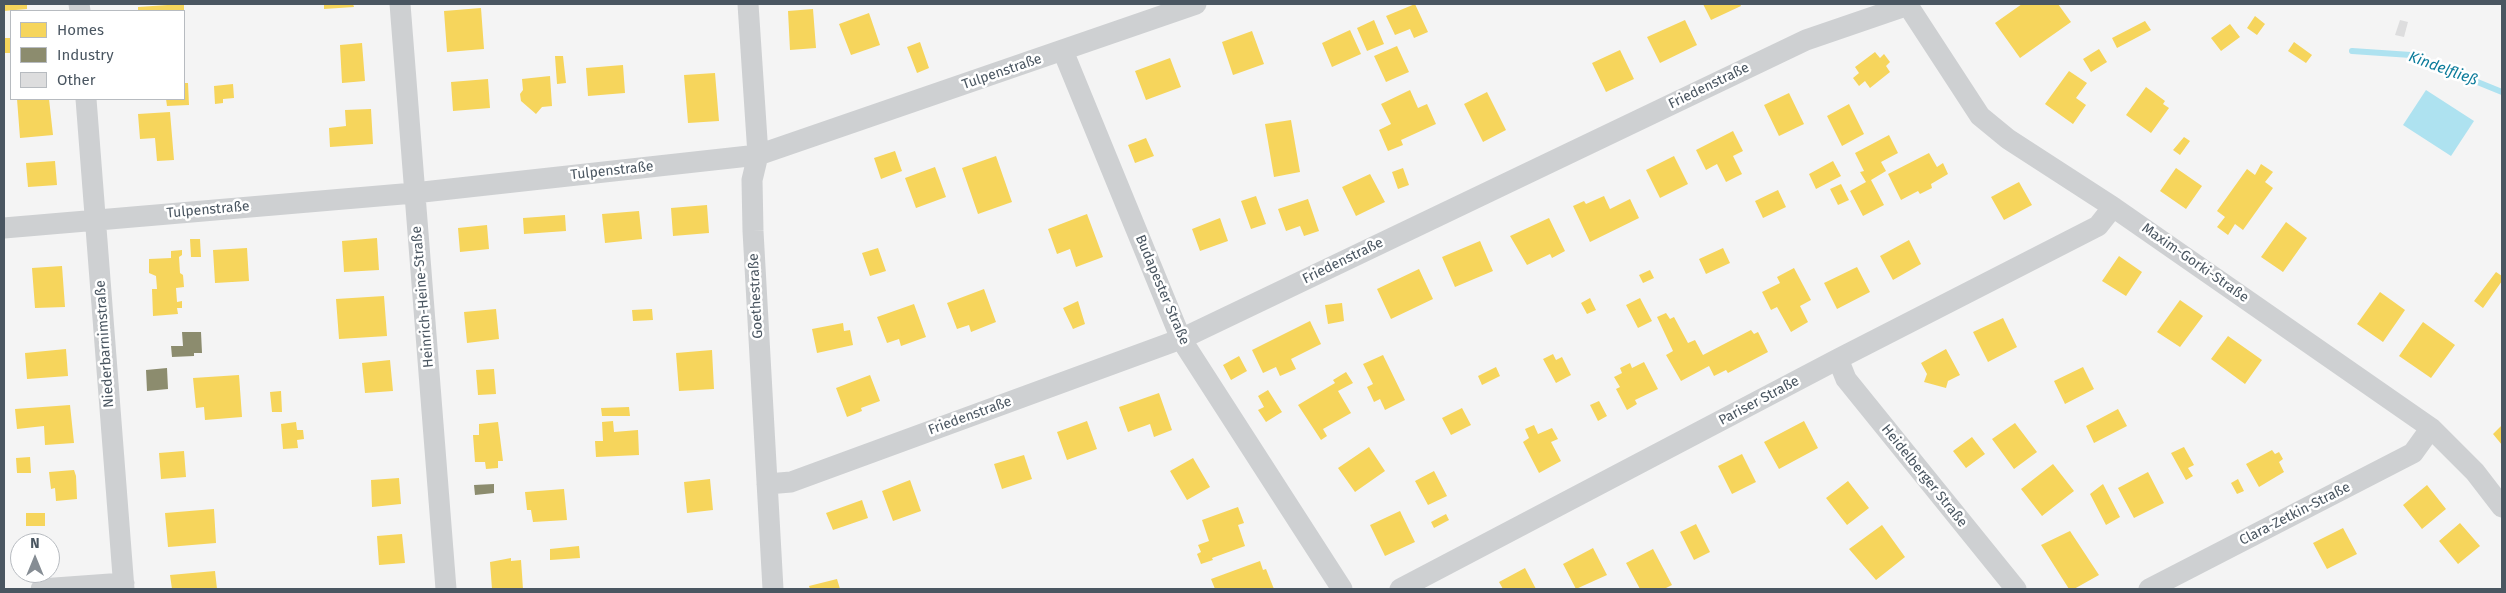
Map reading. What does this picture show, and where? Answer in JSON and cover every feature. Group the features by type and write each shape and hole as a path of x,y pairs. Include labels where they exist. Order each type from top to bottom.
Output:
{"street":[{"name":"Heinrich-Heine-Straße","path":"400,4 446,589"},
{"name":"Goethestraße","path":"748,4 758,155 752,180 753,231 773,589"},
{"name":"Tulpenstraße","path":"4,228 414,194 758,155 1196,4"},
{"name":"Maxim-Gorki-Straße","path":"1907,4 1980,116 2008,139 2113,206 2431,428 2475,472 2502,507"},
{"name":"Friedenstraße","path":"767,484 791,482 1181,339 1806,40 1907,4"},
{"name":"Budapester Straße","path":"1063,51 1181,339 1342,589"},
{"name":"Niederbarnimstraße","path":"86,100 124,586"},
{"name":"Pariser Straße","path":"1400,589 1838,359 2098,226 2113,206"},
{"name":"Heidelberger Straße","path":"1838,359 1846,379 2016,589"},
{"name":"Clara-Zetkin-Straße","path":"2149,589 2413,452 2431,428"},
{"path":"41,589 124,586"}],"water":[{"path":"2426,90 2474,121 2451,156 2403,125"}],"building: Homes":[{"path":"4,4 27,4 27,9 4,11"},
{"path":"184,4 184,10 138,10 138,7"},
{"path":"324,4 353,4 354,7 324,9"},
{"path":"1415,4 1428,32 1414,38 1410,29 1395,35 1386,16"},
{"path":"1703,4 1740,4 1741,6 1711,20"},
{"path":"2022,4 2058,4 2071,22 2020,58 1995,23"},
{"path":"481,8 484,49 447,52 444,11"},
{"path":"813,9 816,48 790,50 788,11"},
{"path":"869,13 880,45 851,55 839,24"},
{"path":"2255,16 2265,24 2257,35 2247,28"},
{"path":"1374,20 1384,44 1367,51 1357,28"},
{"path":"1685,20 1697,45 1660,63 1647,37"},
{"path":"2145,21 2151,30 2117,48 2112,38"},
{"path":"2230,24 2240,37 2221,51 2211,38"},
{"path":"1350,30 1361,54 1332,67 1322,43"},
{"path":"1252,31 1264,64 1233,75 1222,42"},
{"path":"4,38 10,38 10,53 4,53"},
{"path":"920,42 929,68 917,73 907,47"},
{"path":"2294,42 2312,55 2306,63 2288,51"},
{"path":"362,43 365,81 342,83 340,45"},
{"path":"1397,46 1409,72 1386,82 1374,56"},
{"path":"2099,49 2107,62 2091,72 2083,59"},
{"path":"1620,50 1634,79 1606,92 1592,63"},
{"path":"1875,52 1880,58 1884,54 1890,62 1886,66 1890,72 1870,88 1865,81 1859,86 1853,78 1859,73 1855,67"},
{"path":"555,56 563,56 566,83 557,84"},
{"path":"1170,58 1181,87 1146,100 1135,71"},
{"path":"623,65 625,93 588,96 586,68"},
{"path":"2069,71 2087,83 2076,98 2086,105 2073,124 2045,104"},
{"path":"715,73 719,121 688,123 684,75"},
{"path":"550,76 552,106 542,107 536,114 521,101 522,79"},
{"path":"488,79 490,108 453,111 451,82"},
{"path":"185,83 188,83 189,105 167,106 166,100 185,100"},
{"path":"233,84 234,98 223,99 223,103 215,104 214,86"},
{"path":"2146,87 2165,101 2163,104 2169,108 2151,133 2126,115"},
{"path":"1410,90 1418,108 1427,104 1436,124 1401,140 1403,145 1388,151 1379,130 1391,124 1381,104"},
{"path":"1487,92 1506,130 1483,142 1464,104"},
{"path":"1789,93 1804,124 1779,136 1764,105"},
{"path":"17,100 49,100 53,135 20,138"},
{"path":"1849,104 1864,134 1842,146 1827,116"},
{"path":"371,109 373,144 330,147 329,128 346,126 345,110"},
{"path":"170,112 174,160 157,161 155,138 140,139 138,114"},
{"path":"1291,120 1300,172 1274,177 1265,124"},
{"path":"1733,131 1743,151 1733,156 1742,174 1726,182 1717,164 1706,170 1696,150"},
{"path":"1889,135 1898,153 1881,162 1886,171 1871,180 1884,205 1863,216 1850,191 1866,182 1860,172 1864,171 1855,153"},
{"path":"2184,137 2190,141 2180,155 2173,150"},
{"path":"1146,138 1154,156 1135,163 1128,145"},
{"path":"895,151 902,171 881,179 874,158"},
{"path":"1929,153 1937,167 1943,163 1948,174 1931,184 1932,188 1920,194 1918,191 1901,200 1888,174"},
{"path":"996,156 1012,202 978,214 962,168"},
{"path":"1674,156 1688,184 1660,198 1646,170"},
{"path":"55,161 57,185 28,187 26,163"},
{"path":"1833,161 1841,176 1816,189 1809,174"},
{"path":"2261,164 2273,172 2265,182 2273,188 2243,230 2235,224 2228,235 2217,227 2225,217 2217,211 2247,169 2255,175"},
{"path":"935,167 946,197 916,208 905,178"},
{"path":"1403,168 1409,185 1398,189 1392,172"},
{"path":"2176,168 2202,186 2186,209 2160,191"},
{"path":"1370,174 1385,202 1356,216 1342,187"},
{"path":"2019,182 2032,205 2004,220 1991,197"},
{"path":"1841,184 1849,200 1838,205 1830,189"},
{"path":"1778,190 1786,207 1763,218 1755,201"},
{"path":"1256,196 1266,224 1251,229 1241,201"},
{"path":"1604,196 1610,209 1630,199 1639,218 1590,242 1573,206 1584,201 1586,204"},
{"path":"1308,199 1319,231 1304,236 1300,226 1286,231 1278,209"},
{"path":"707,205 709,233 673,236 671,208"},
{"path":"639,211 642,239 605,243 602,214"},
{"path":"1087,214 1103,257 1076,267 1070,249 1057,254 1048,229"},
{"path":"565,215 566,231 524,234 523,218"},
{"path":"1220,218 1228,241 1200,251 1192,229"},
{"path":"1549,218 1565,251 1552,258 1550,254 1527,265 1510,236"},
{"path":"2286,222 2307,238 2283,272 2261,257"},
{"path":"487,225 489,249 460,252 458,228"},
{"path":"377,238 379,270 344,272 342,241"},
{"path":"190,239 200,239 201,257 191,257"},
{"path":"1909,240 1921,264 1893,280 1880,256"},
{"path":"1480,241 1493,271 1455,287 1442,257"},
{"path":"247,248 249,281 215,283 213,250"},
{"path":"878,248 886,271 870,276 862,253"},
{"path":"1723,248 1730,263 1706,274 1699,259"},
{"path":"182,250 182,255 179,257 180,273 183,275 184,287 176,288 177,302 182,301 182,308 177,308 178,314 153,316 152,289 157,289 156,276 149,273 149,259 171,258 171,251"},
{"path":"2119,256 2142,272 2126,296 2102,281"},
{"path":"62,266 65,307 35,308 32,268"},
{"path":"1857,267 1870,292 1837,309 1824,283"},
{"path":"1794,268 1811,300 1800,306 1808,322 1791,332 1777,307 1771,310 1762,292 1780,283 1777,277"},
{"path":"1419,269 1433,299 1391,319 1377,289"},
{"path":"1650,270 1654,278 1643,283 1639,275"},
{"path":"2496,272 2502,276 2502,281 2483,308 2474,301"},
{"path":"984,289 996,322 971,332 969,325 957,329 947,303"},
{"path":"2380,292 2405,310 2383,342 2357,324"},
{"path":"384,296 387,336 339,339 336,299"},
{"path":"1590,298 1596,310 1587,314 1581,303"},
{"path":"1640,298 1652,321 1638,328 1626,305"},
{"path":"2180,300 2203,316 2180,347 2157,332"},
{"path":"1078,301 1085,324 1073,329 1063,308"},
{"path":"1342,303 1344,321 1328,324 1325,305"},
{"path":"914,304 926,337 901,346 899,339 887,343 877,317"},
{"path":"496,309 499,339 467,343 464,312"},
{"path":"652,309 653,320 633,321 632,310"},
{"path":"1666,313 1670,319 1674,317 1688,343 1695,340 1703,355 1751,330 1754,334 1758,332 1768,352 1728,373 1726,370 1714,376 1709,366 1681,381 1666,355 1673,351 1657,317"},
{"path":"2003,318 2017,347 1988,362 1973,332"},
{"path":"1310,321 1321,344 1291,359 1296,369 1280,376 1276,367 1263,373 1252,350"},
{"path":"2423,322 2455,345 2431,378 2399,356"},
{"path":"843,323 844,331 850,330 853,345 817,353 812,329"},
{"path":"2228,336 2262,360 2245,384 2211,359"},
{"path":"66,349 68,376 27,379 25,353"},
{"path":"1946,349 1960,375 1948,381 1946,388 1924,382 1927,374 1921,363"},
{"path":"712,350 714,389 679,391 676,353"},
{"path":"1553,354 1556,360 1562,357 1571,375 1556,383 1543,359"},
{"path":"1383,355 1405,400 1385,410 1380,399 1374,402 1367,387 1373,384 1363,364"},
{"path":"1239,356 1247,371 1231,380 1223,365"},
{"path":"390,360 393,391 365,393 362,363"},
{"path":"1644,362 1658,389 1635,400 1637,404 1627,410 1616,389 1620,387 1614,377 1622,373 1620,368 1630,363 1632,368"},
{"path":"1496,367 1500,376 1482,385 1478,376"},
{"path":"2083,367 2094,389 2065,404 2054,381"},
{"path":"494,369 496,394 478,395 476,370"},
{"path":"1346,372 1353,383 1338,391 1351,413 1323,429 1327,436 1321,440 1298,405 1335,383 1333,380"},
{"path":"239,375 242,417 205,420 204,407 196,408 193,378"},
{"path":"870,375 880,401 861,408 862,411 847,417 836,388"},
{"path":"1268,390 1282,412 1266,422 1258,410 1264,407 1258,396"},
{"path":"281,391 282,412 272,412 270,392"},
{"path":"1159,393 1172,430 1154,437 1150,424 1128,432 1119,407"},
{"path":"1599,401 1607,416 1598,421 1590,405"},
{"path":"70,405 74,443 45,445 44,426 17,429 15,409"},
{"path":"629,407 630,416 602,416 601,408"},
{"path":"1462,408 1471,425 1451,435 1442,418"},
{"path":"2118,409 2127,426 2094,443 2086,426"},
{"path":"613,421 614,432 638,430 639,455 596,457 595,441 603,441 602,422"},
{"path":"1087,421 1097,449 1067,460 1057,432"},
{"path":"1804,421 1818,448 1779,469 1764,442"},
{"path":"296,422 297,430 303,430 304,439 297,440 298,448 283,449 281,424"},
{"path":"498,422 503,461 498,461 498,468 486,469 485,462 475,462 473,435 479,435 479,424"},
{"path":"2015,423 2037,452 2014,469 1992,439"},
{"path":"1534,425 1538,434 1552,428 1558,439 1551,442 1561,461 1539,473 1523,442 1529,438 1525,429"},
{"path":"2502,425 2502,445 2493,434"},
{"path":"1972,437 1985,454 1966,468 1953,451"},
{"path":"1369,447 1385,471 1355,492 1338,468"},
{"path":"2184,447 2194,465 2188,468 2193,476 2186,480 2171,453"},
{"path":"2272,450 2275,454 2279,452 2283,459 2279,462 2284,472 2259,487 2246,464"},
{"path":"184,451 186,477 161,479 159,453"},
{"path":"1742,454 1756,482 1732,494 1718,466"},
{"path":"1024,455 1032,479 1002,489 994,464"},
{"path":"30,457 31,473 17,473 16,458"},
{"path":"1193,458 1210,487 1187,500 1170,471"},
{"path":"2053,464 2074,491 2042,516 2021,489"},
{"path":"74,470 77,499 56,501 55,488 51,489 49,472"},
{"path":"1434,471 1447,496 1428,505 1415,481"},
{"path":"2148,472 2164,503 2134,518 2118,488"},
{"path":"399,478 401,504 372,507 371,480"},
{"path":"710,479 713,510 687,513 684,482"},
{"path":"2238,479 2244,491 2237,494 2231,483"},
{"path":"910,480 921,511 893,521 882,491"},
{"path":"1848,481 1869,508 1847,525 1826,498"},
{"path":"2103,484 2120,517 2106,525 2090,494"},
{"path":"2427,485 2446,509 2422,529 2403,505"},
{"path":"564,489 567,520 533,522 531,510 527,510 525,492"},
{"path":"862,500 868,518 833,530 826,513"},
{"path":"1238,507 1244,523 1238,525 1245,546 1201,564 1197,554 1201,552 1198,545 1209,541 1202,520"},
{"path":"214,509 216,543 168,547 165,513"},
{"path":"1400,511 1415,542 1385,556 1370,525"},
{"path":"26,513 45,513 45,526 26,526"},
{"path":"1446,514 1449,520 1434,528 1431,522"},
{"path":"2460,523 2480,546 2458,564 2439,541"},
{"path":"1696,524 1710,552 1694,560 1680,532"},
{"path":"1882,525 1905,557 1876,580 1849,549"},
{"path":"2343,528 2357,554 2327,569 2313,543"},
{"path":"2070,531 2099,575 2074,589 2069,589 2041,545"},
{"path":"402,534 405,563 379,565 377,536"},
{"path":"579,546 580,558 550,560 550,549"},
{"path":"1593,548 1607,575 1576,589 1563,564"},
{"path":"1653,549 1672,585 1664,589 1640,589 1626,563"},
{"path":"511,558 511,561 521,560 523,589 492,589 490,562"},
{"path":"1260,561 1263,570 1266,569 1274,589 1215,589 1211,579"},
{"path":"1525,568 1536,589 1503,589 1499,582"},
{"path":"215,571 217,589 172,589 170,575"},
{"path":"837,579 840,589 810,589 809,586"}],"building: Industry":[{"path":"182,332 201,332 202,353 194,353 194,356 172,357 171,346 183,346"},
{"path":"167,368 168,389 147,391 146,370"},
{"path":"494,484 494,493 475,495 474,485"}],"building: Other":[{"path":"2400,20 2408,22 2404,37 2395,35"}],"waterway":[{"name":"Kindelfließ","path":"2352,51 2411,55 2502,92"}]}
